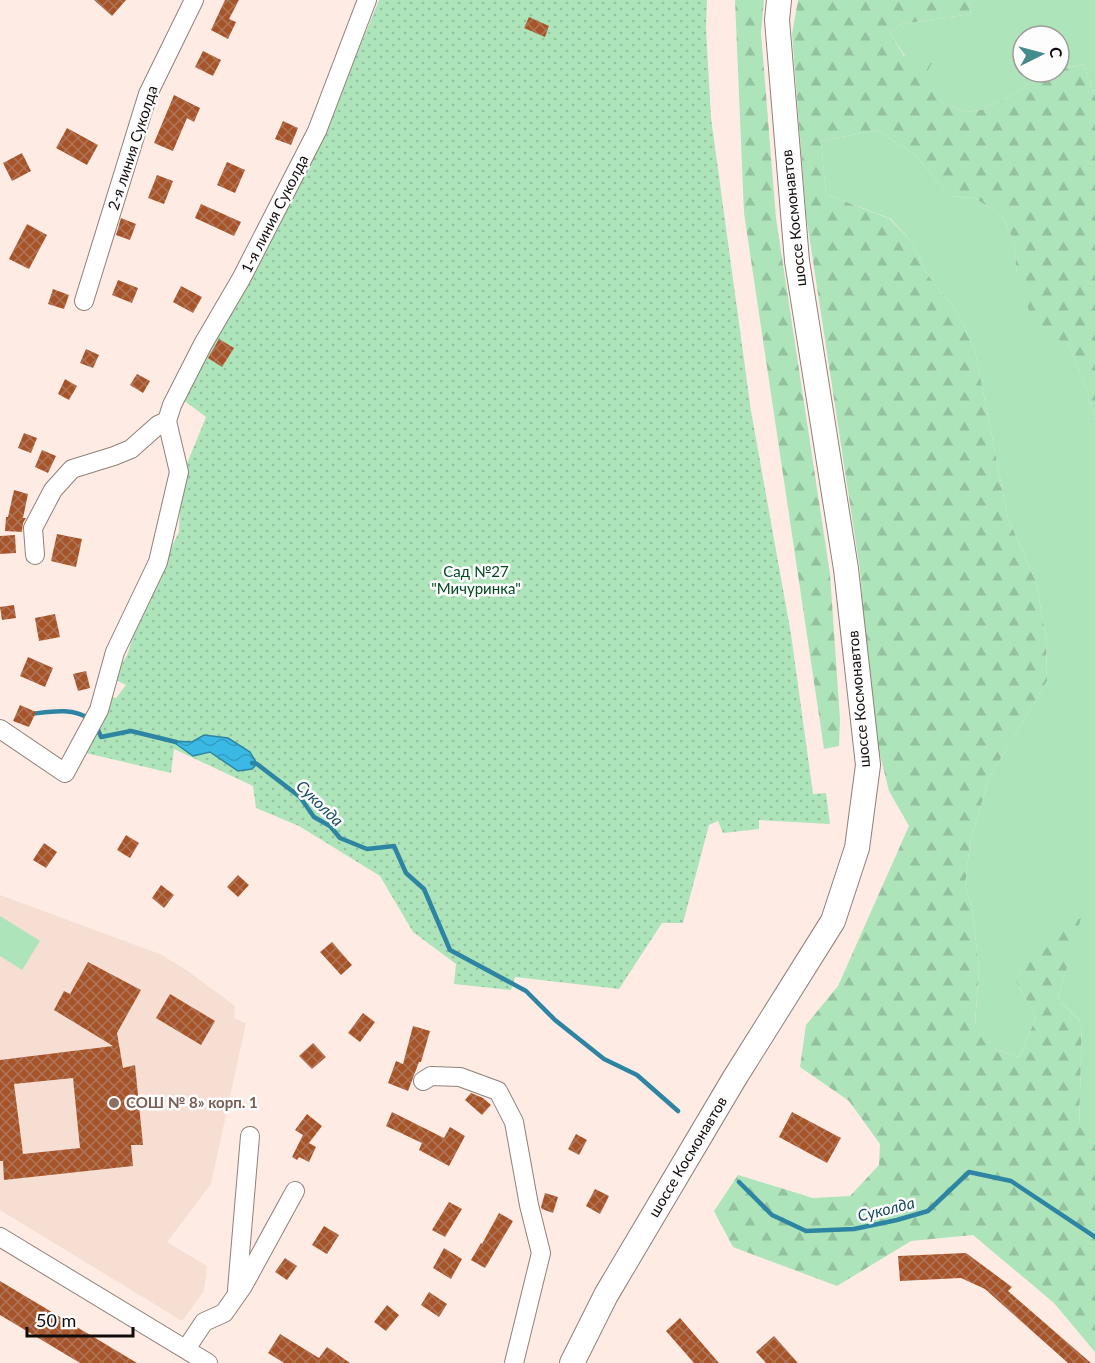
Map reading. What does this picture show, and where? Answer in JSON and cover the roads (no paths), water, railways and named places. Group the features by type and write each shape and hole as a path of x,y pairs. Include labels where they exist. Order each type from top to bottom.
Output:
{"main road":[{"name":"шоссе Космонавтов","path":"572,1363 612,1284 734,1079 833,921 857,848 868,765 846,569 797,261 777,20 779,0"}],"street":[{"name":"2-я линия Суколда","path":"84,301 148,94 195,0"},
{"name":"1-я линия Суколда","path":"167,422 177,394 203,344 242,279 317,131 367,0"},
{"path":"0,729 65,773 99,710 115,652 158,562 179,472 167,422 158,425 131,449 72,469 53,490 33,528 35,555"},
{"path":"423,1081 431,1076 460,1077 498,1091 514,1122 541,1253 514,1363"},
{"path":"236,1295 250,1136"},
{"path":"186,1350 204,1322 224,1312 243,1286 295,1191"},
{"path":"0,1238 208,1363"}],"water":[{"path":"204,735 228,738 250,752 257,764 252,769 238,771 210,752 193,756 172,741 192,742"}],"waterway":[{"name":"Суколда","path":"30,714 68,712 83,715 89,719"},
{"name":"Суколда","path":"97,727 101,737 131,731 176,742"},
{"name":"Суколда","path":"252,763 257,764 300,797 314,817 330,826 340,838 367,849 394,846 406,873 424,889 450,950 526,991 555,1020 604,1059 637,1075 678,1111"},
{"name":"Суколда","path":"739,1182 772,1215 806,1231 854,1229 928,1211 969,1172 1011,1181 1095,1237"}],"place":[{"name":"СОШ № 8» корп. 1","path":"114,1103"}],"park label":[{"name":"Сад №27 \"Мичуринка\"","path":"476,580"}]}
